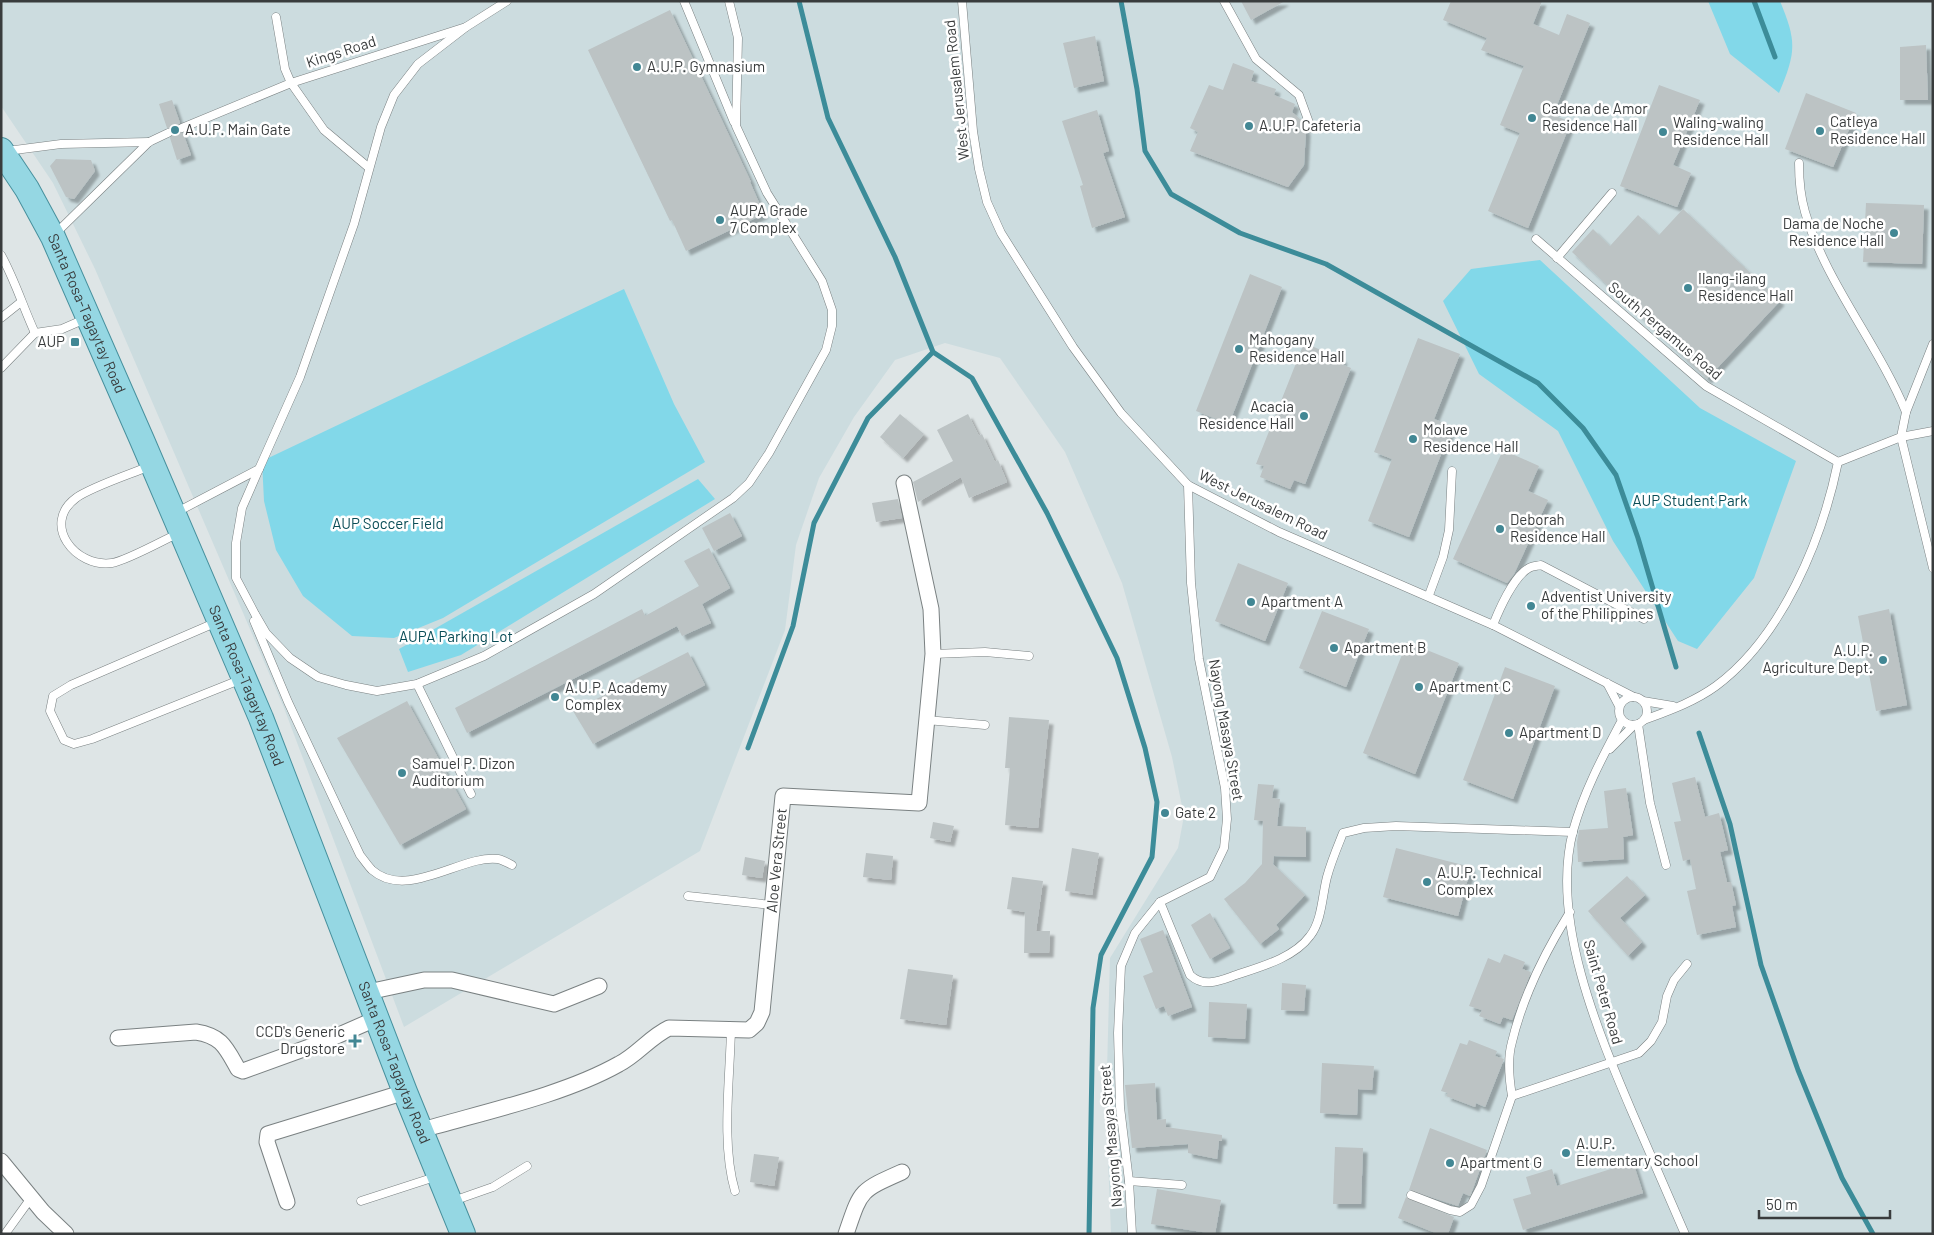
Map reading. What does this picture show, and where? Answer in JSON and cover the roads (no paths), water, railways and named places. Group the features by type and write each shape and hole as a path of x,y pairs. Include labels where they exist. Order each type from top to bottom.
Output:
{"main road":[{"name":"Santa Rosa-Tagaytay Road","path":"2,151 27,189 53,236 153,465 244,679 368,992 405,1092 463,1234"}],"street":[{"name":"Aloe Vera Street","path":"422,1130 536,1097 588,1078 620,1064 658,1034 669,1028 749,1030 757,1023 762,1012 783,796 919,803 933,654 930,596 904,483"},
{"path":"368,992 424,980 452,980 554,1004 599,986"},
{"path":"118,1038 196,1032 207,1034 217,1038 238,1068 243,1071 323,1042 378,1018"},
{"path":"288,1202 267,1142 268,1134 405,1092"},
{"path":"1,1162 31,1198 66,1234"},
{"path":"846,1234 856,1203 863,1192 902,1172"}],"lane":[{"name":"Kings Road","path":"182,128 291,83 466,27 507,1"},
{"path":"236,578 266,633 290,658 318,677 346,686 377,691 417,684 484,656 594,594 733,498 749,483 769,453 826,350 832,326 832,310 822,281 767,193 736,126 684,1"},
{"path":"729,1 738,38 736,126"},
{"name":"West Jerusalem Road","path":"962,1 972,131 988,202 1001,234 1073,347 1121,413 1188,485 1279,532 1493,625 1634,697"},
{"path":"1224,1 1256,60 1299,95 1311,128"},
{"path":"276,17 285,69 291,83 324,130 368,167"},
{"path":"466,27 418,64 394,95 368,167 354,224 300,377 242,508 236,543 236,578 288,702 360,856 373,871 387,878 406,880 439,874 481,859 499,859 512,865"},
{"path":"53,236 149,142 168,133"},
{"path":"2,151 60,144 149,142"},
{"path":"1799,162 1801,196 1815,242 1893,380 1906,412"},
{"path":"1558,258 1612,194"},
{"name":"South Pergamus Road","path":"1536,238 1706,386 1838,462"},
{"path":"1,255 16,281 21,302 35,333"},
{"path":"1,318 21,302"},
{"path":"1,368 35,333 62,329 89,317"},
{"path":"1933,344 1906,412 1901,437 1933,568"},
{"path":"1607,683 1619,706 1622,720 1638,723 1682,705 1715,686 1742,663 1766,632 1796,583 1818,536 1838,462 1901,437 1933,431"},
{"path":"153,465 76,498 64,510 60,524 69,546 83,560 98,563 114,563 259,469"},
{"path":"1429,596 1443,558 1449,530 1452,471"},
{"name":"Nayong Masaya Street","path":"1132,1234 1129,1181 1120,1108 1118,1033 1121,966 1135,934 1160,902 1210,877 1224,848 1227,819 1225,788 1198,659 1191,583 1188,485"},
{"path":"1493,625 1502,603 1521,576 1529,568 1541,565 1644,619"},
{"path":"219,622 71,684 54,696 50,711 56,727 64,740 74,744 92,739 244,679"},
{"path":"933,654 985,652 1029,656"},
{"path":"417,684 472,794"},
{"path":"1619,706 1624,700 1634,697 1667,707 1682,705"},
{"path":"1643,701 1647,711 1638,723 1650,803 1666,865"},
{"path":"926,720 984,725"},
{"name":"Saint Peter Road","path":"1622,720 1590,782 1573,832 1568,875 1570,912 1579,963 1610,1062 1685,1234"},
{"name":"Saint Peter Road","path":"1603,755 1638,723"},
{"path":"1160,902 1190,975 1197,982 1212,983 1267,964 1294,950 1312,935 1318,918 1327,875 1343,834 1364,828 1396,826 1573,832"},
{"path":"688,896 772,905"},
{"path":"1411,1195 1460,1212 1471,1205 1481,1186 1512,1096 1508,1070 1511,1043 1545,952 1570,912"},
{"name":"Saint Peter Road","path":"1512,1096 1639,1053 1652,1042 1662,1022 1667,996 1674,980 1687,964"},
{"path":"731,1029 728,1147 730,1172 735,1191"},
{"path":"451,1202 493,1187 527,1166"},
{"path":"361,1201 440,1175"},
{"path":"1129,1181 1182,1185"},
{"path":"5,1234 31,1198"}],"waterway":[{"path":"799,1 828,118 895,257 933,352 972,378 1047,513 1117,658 1145,748 1157,802 1152,857 1101,955 1093,1008 1089,1234"},
{"path":"1121,1 1137,89 1145,151 1171,194 1240,233 1326,264 1538,383 1583,428 1616,475 1638,538 1676,667"},
{"path":"1754,1 1775,57"},
{"path":"748,748 793,626 814,523 868,418 933,352"},
{"path":"1699,733 1730,824 1761,965 1798,1070 1842,1178 1873,1234"}],"place":[{"name":"A.U.P. Gymnasium","path":"637,67"},
{"name":"Cadena de Amor Residence Hall","path":"1532,118"},
{"name":"A.U.P. Cafeteria","path":"1249,126"},
{"name":"A.U.P. Main Gate","path":"175,130"},
{"name":"Catleya Residence Hall","path":"1820,131"},
{"name":"Waling-waling Residence Hall","path":"1663,132"},
{"name":"AUPA Grade 7 Complex","path":"720,220"},
{"name":"Dama de Noche Residence Hall","path":"1894,233"},
{"name":"Ilang-ilang Residence Hall","path":"1688,288"},
{"name":"AUP","path":"75,342"},
{"name":"Mahogany Residence Hall","path":"1239,349"},
{"name":"Acacia Residence Hall","path":"1304,416"},
{"name":"Molave Residence Hall","path":"1413,439"},
{"name":"Deborah Residence Hall","path":"1500,529"},
{"name":"Apartment A","path":"1251,602"},
{"name":"Adventist University of the Philippines","path":"1531,606"},
{"name":"Apartment B","path":"1334,648"},
{"name":"A.U.P. Agriculture Dept.","path":"1883,660"},
{"name":"Apartment C","path":"1419,687"},
{"name":"A.U.P. Academy Complex","path":"555,697"},
{"name":"Apartment D","path":"1509,733"},
{"name":"Samuel P. Dizon Auditorium","path":"402,773"},
{"name":"Gate 2","path":"1165,813"},
{"name":"A.U.P. Technical Complex","path":"1427,882"},
{"name":"CCD's Generic Drugstore","path":"355,1041"},
{"name":"A.U.P. Elementary School","path":"1566,1153"},
{"name":"Apartment G","path":"1450,1163"}],"park label":[{"name":"AUP Student Park","path":"1690,501"},
{"name":"AUP Soccer Field","path":"388,524"},
{"name":"AUPA Parking Lot","path":"456,637"}]}
